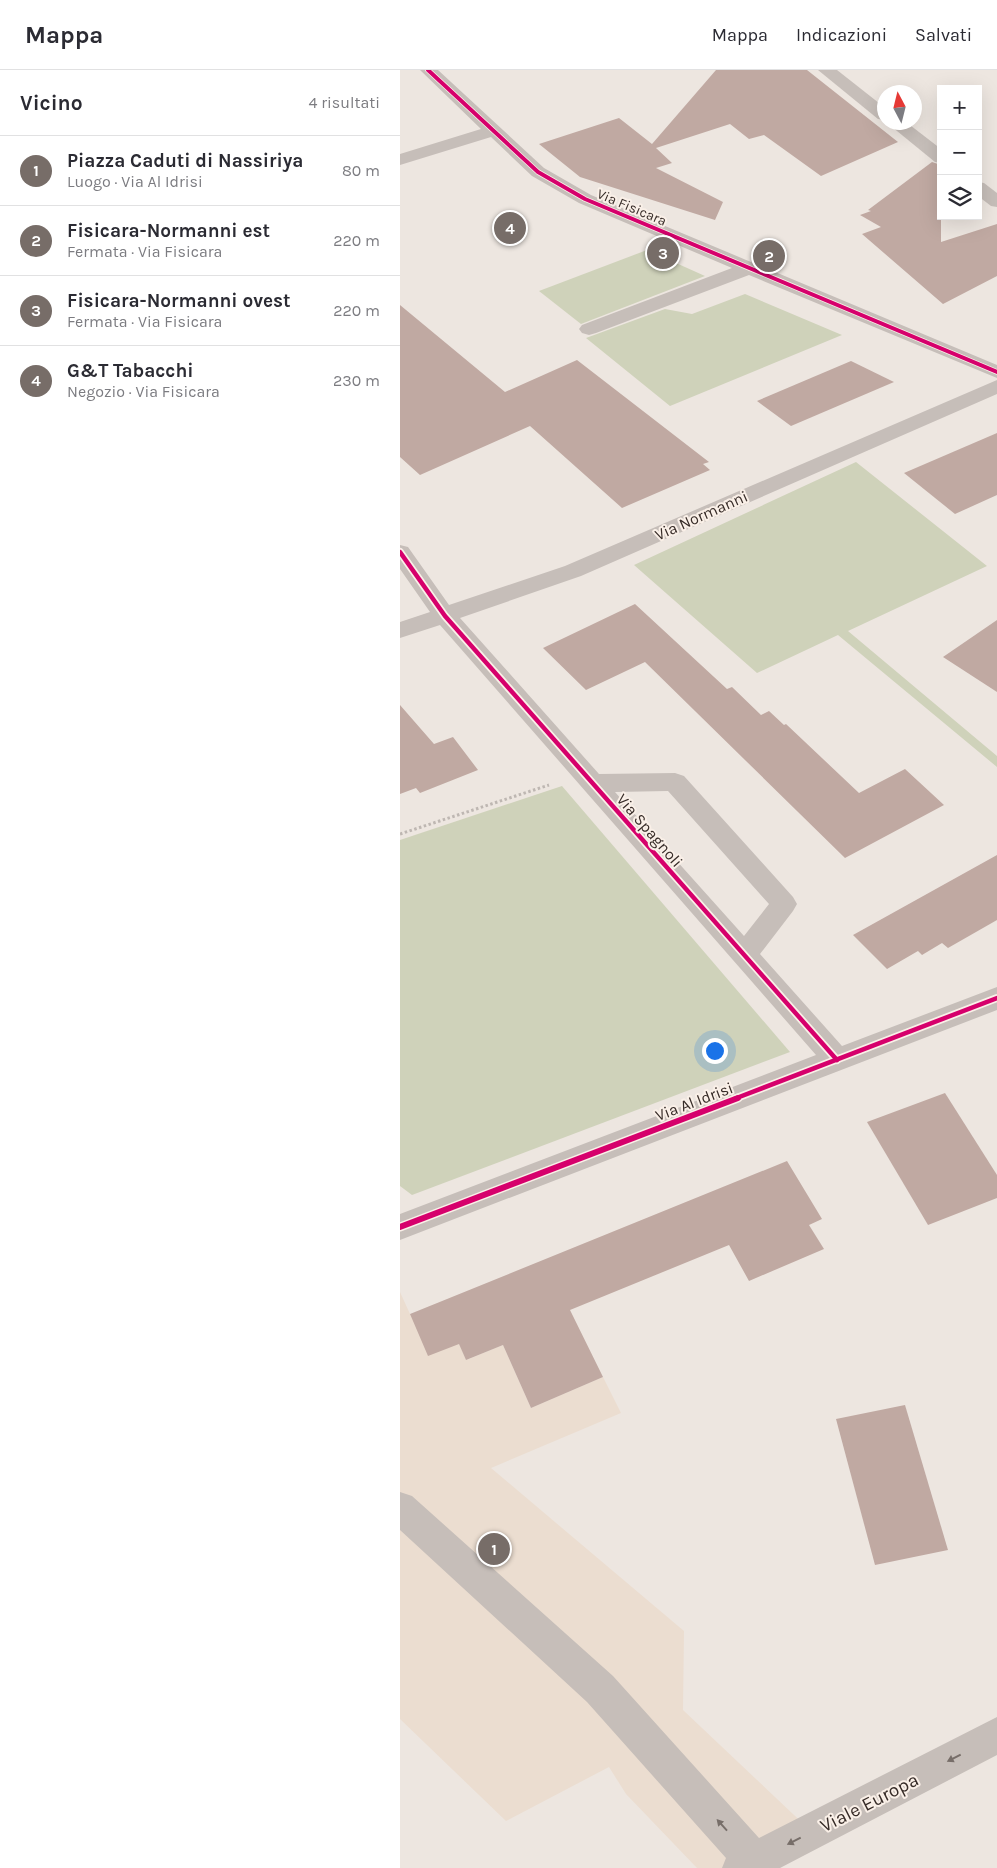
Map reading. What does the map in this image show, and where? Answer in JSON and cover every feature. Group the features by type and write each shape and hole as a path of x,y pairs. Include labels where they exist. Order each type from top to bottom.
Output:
{"street":[{"name":"Via Fisicara","path":"428,70 538,172 585,199 997,372"},
{"path":"826,70 877,110"},
{"path":"904,130 937,155"},
{"path":"400,160 493,131"},
{"path":"982,190 997,202"},
{"path":"589,328 748,268"},
{"name":"Via Normanni","path":"400,630 573,571 997,386"},
{"name":"Via Spagnoli","path":"400,552 445,616 837,1060"},
{"path":"587,778 675,782 778,897 784,904 744,955"},
{"name":"Via Al Idrisi","path":"400,1227 997,998"},
{"path":"400,1508 600,1689 748,1865"},
{"name":"Viale Europa","path":"748,1865 997,1735"}],"path":[{"path":"400,834 587,778"}],"green space":[{"path":"647,250 705,276 581,324 539,291"},
{"path":"745,294 842,335 670,406 586,338 665,309 692,314"},
{"path":"856,462 987,566 848,631 997,756 997,767 838,635 757,673 634,565"},
{"path":"562,786 790,1052 412,1195 400,1186 400,840"}],"shaded area":[{"path":"400,1292 410,1314 459,1343 466,1360 503,1345 531,1408 603,1377 621,1413 491,1468 684,1631 683,1710 812,1832 741,1868 697,1868 626,1794 609,1767 506,1821 400,1719"}],"building":[{"path":"716,70 807,70 877,125 877,130 883,130 898,142 821,176 764,135 749,139 730,124 656,148 672,163 656,168 723,202 715,220 580,177 539,144 619,118 652,144"},
{"path":"932,162 937,164 937,220 941,220 941,242 997,224 997,276 943,304 862,234 881,227 860,215 871,211 868,210"},
{"path":"400,305 505,392 577,360 709,462 703,464 710,470 622,508 530,426 420,475 400,457"},
{"path":"851,361 894,382 791,426 757,401"},
{"path":"997,433 997,495 955,514 904,473"},
{"path":"635,604 727,689 732,687 761,715 769,711 784,725 786,724 859,793 905,769 944,805 845,858 645,662 586,690 543,648"},
{"path":"997,620 997,692 943,657"},
{"path":"400,705 434,744 453,737 478,770 420,793 416,788 400,794"},
{"path":"997,855 997,920 948,948 942,943 922,955 918,951 887,969 853,935"},
{"path":"945,1093 997,1175 997,1198 928,1225 867,1122"},
{"path":"787,1161 822,1219 809,1225 824,1249 749,1281 729,1245 570,1310 603,1377 531,1408 503,1345 466,1360 459,1344 428,1356 410,1314"},
{"path":"905,1405 948,1550 875,1565 836,1419"}],"cycle path":[{"path":"428,70 538,172 585,199 997,372"},
{"path":"400,552 445,616 837,1060"},
{"path":"400,1227 997,998"}],"place":[{"name":"G&T Tabacchi","path":"510,228"},
{"name":"Fisicara-Normanni ovest","path":"663,253"},
{"name":"Fisicara-Normanni est","path":"769,256"},
{"name":"Piazza Caduti di Nassiriya","path":"494,1549"}]}
